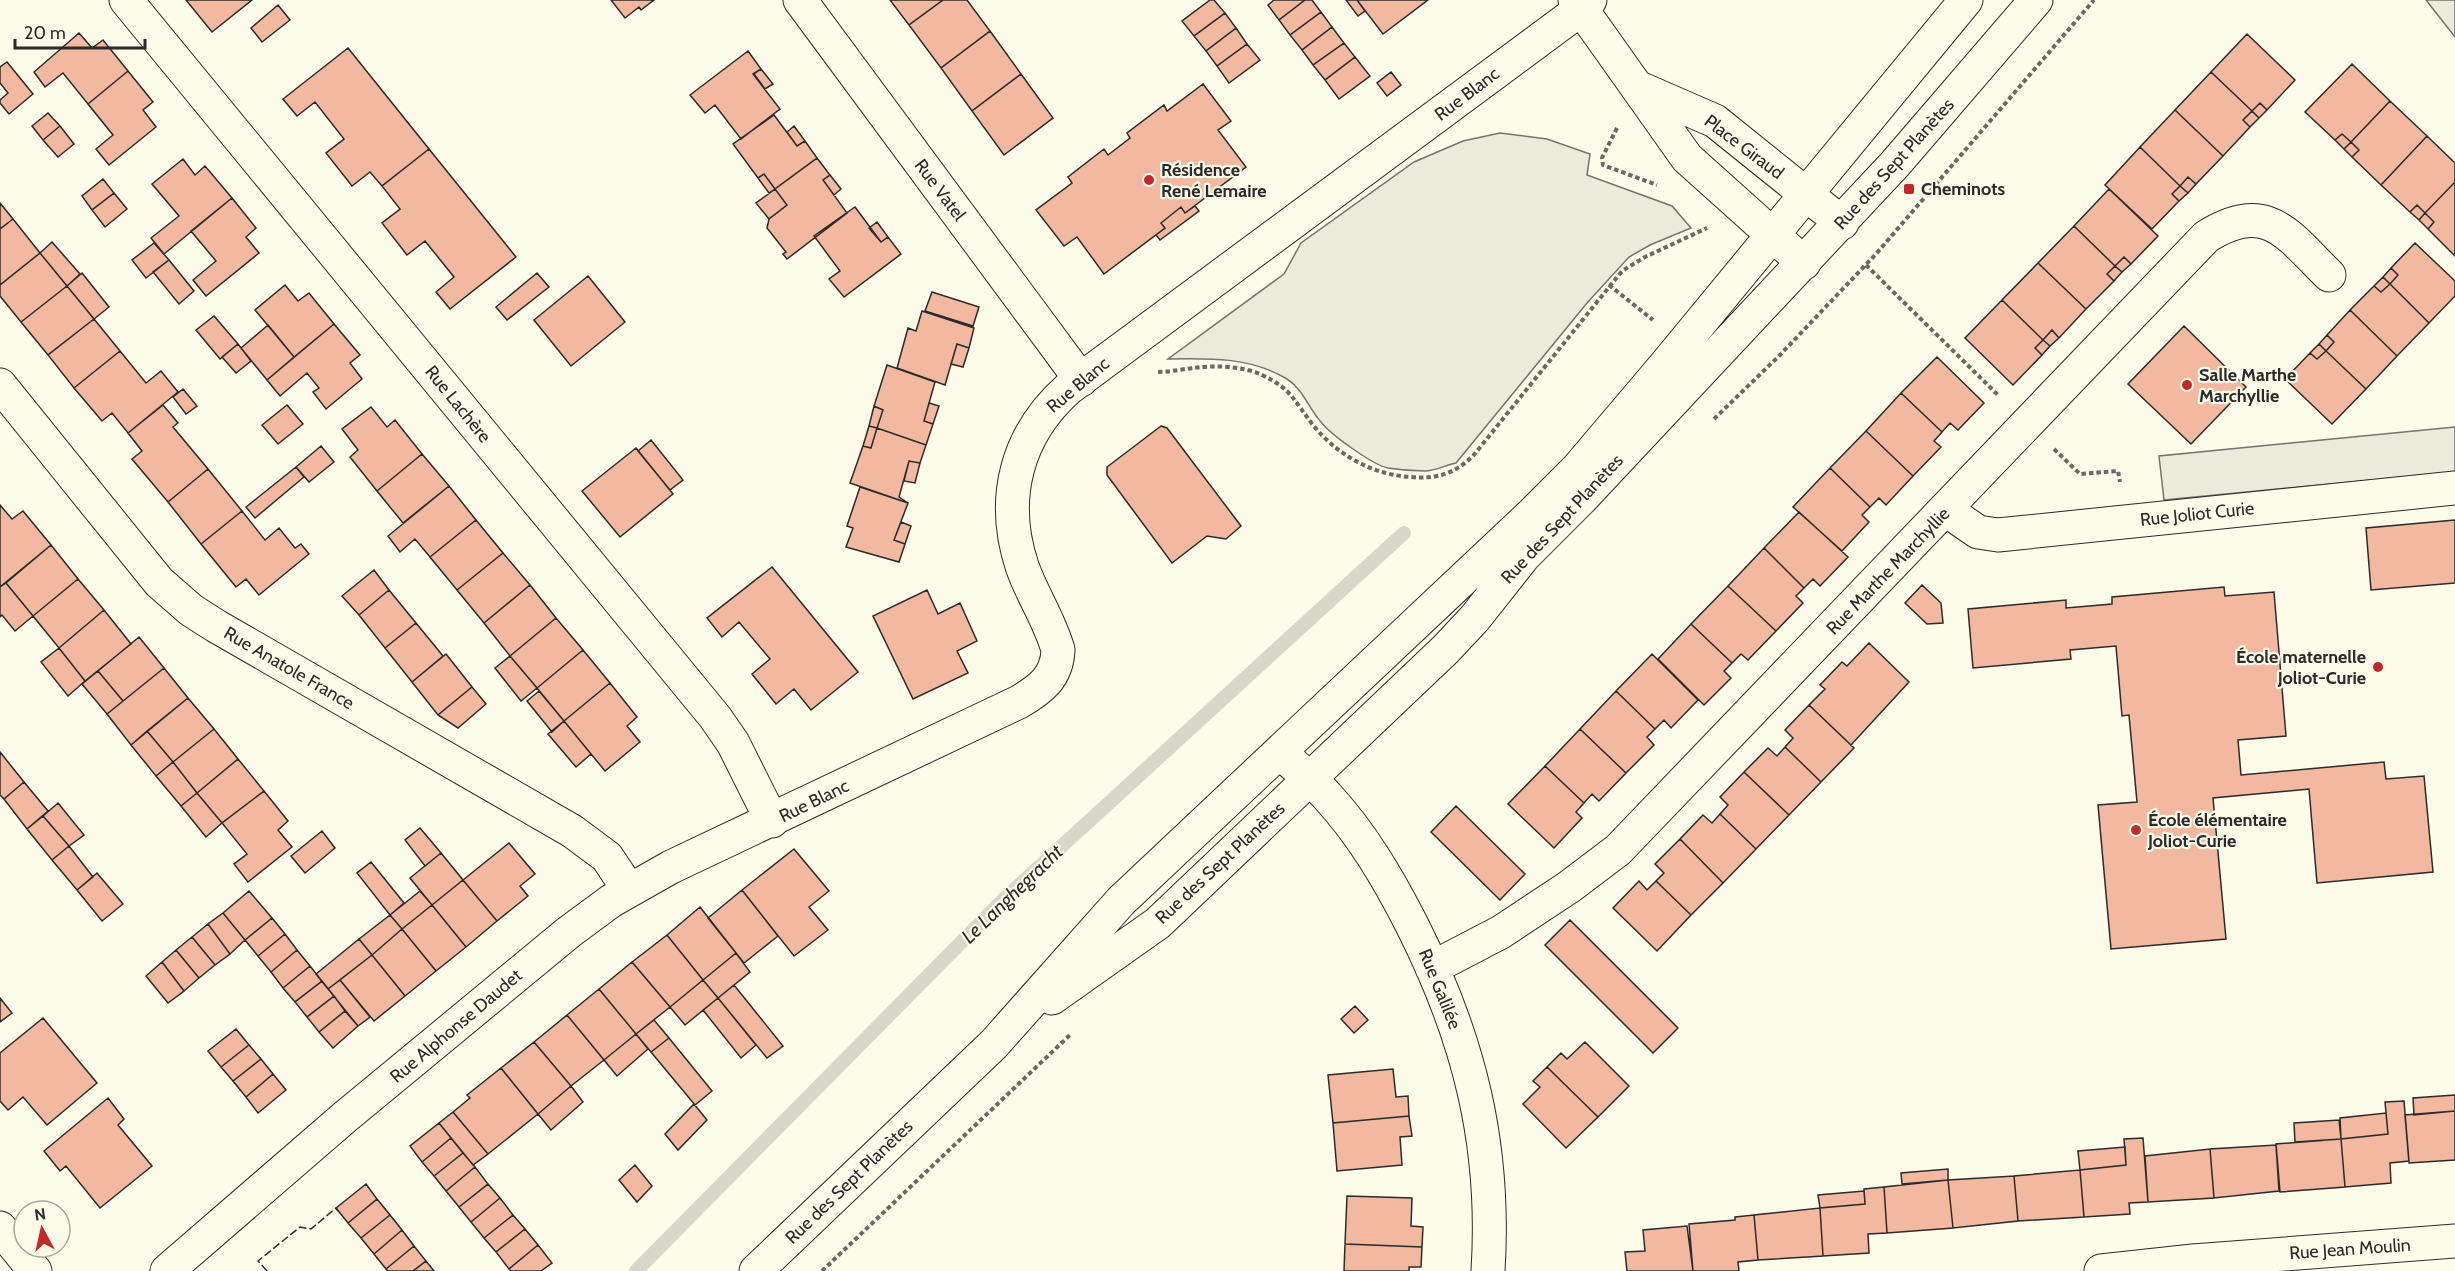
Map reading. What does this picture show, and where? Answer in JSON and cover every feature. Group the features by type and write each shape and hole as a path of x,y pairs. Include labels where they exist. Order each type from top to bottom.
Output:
{"street":[{"name":"Rue Lachère","path":"126,0 715,717 733,743 772,821"},
{"name":"Rue Vatel","path":"800,0 1081,380"},
{"name":"Rue des Sept Planètes","path":"756,1271 994,1044 1121,902 1578,468 1807,196 1966,0"},
{"name":"Rue des Sept Planètes","path":"994,1044 1081,976 1158,923 1446,649 1475,618 1524,556 1582,498 1842,223 1946,107 2036,0"},
{"name":"Rue Blanc","path":"772,821 1019,702 1034,693 1053,675 1058,664 1058,650 1022,565 1014,533 1013,501 1020,460 1029,435 1047,408 1119,351 1582,3"},
{"path":"1582,3 1687,158 1804,263"},
{"name":"Place Giraud","path":"1637,87 1715,122 1842,223"},
{"name":"Rue Marthe Marchyllie","path":"1432,968 1501,932 1569,887 1618,850 2193,250 2217,230 2247,220 2276,225 2329,275"},
{"name":"Rue Anatole France","path":"0,385 154,576 191,609 216,626 572,831 607,857 629,890"},
{"name":"Rue Joliot Curie","path":"1946,510 1978,532 1998,535 2455,488"},
{"name":"Rue Galilée","path":"1280,752 1325,794 1371,852 1400,902 1446,998 1467,1059 1482,1122 1491,1211 1488,1271"},
{"name":"Rue Alphonse Daudet","path":"167,1271 354,1110 592,914 671,867 772,821"},
{"path":"0,1228 35,1271"},
{"name":"Rue Jean Moulin","path":"2101,1271 2193,1261 2455,1241"}],"path":[{"path":"1119,351 1137,365 1160,372 1212,366 1259,373 1285,388 1325,438 1364,465 1398,477 1447,475 1462,467 1473,456 1622,271 1645,256 1707,228"},
{"path":"1609,285 1654,321"}],"shaded area":[{"path":"2426,0 2455,0 2455,37"},
{"path":"1500,133 1547,139 1590,154 1587,175 1672,206 1691,228 1650,245 1629,257 1587,303 1456,463 1425,471 1381,466 1363,456 1326,428 1302,394 1287,379 1259,366 1229,360 1168,359 1284,274 1301,243 1414,162 1463,141"},
{"path":"2455,427 2455,472 2164,500 2159,456"}],"building":[{"path":"186,0 252,0 212,32"},
{"path":"611,0 654,0 641,10 639,7 625,18"},
{"path":"890,0 943,0 909,25"},
{"path":"943,0 967,0 990,31 941,68 909,25"},
{"path":"1210,0 1214,0 1225,13 1194,36 1182,21"},
{"path":"1274,0 1305,0 1279,20 1268,5"},
{"path":"1305,0 1312,0 1321,12 1290,35 1279,20"},
{"path":"1346,0 1357,0 1365,11 1358,16"},
{"path":"1357,0 1428,0 1383,34"},
{"path":"278,5 290,20 262,42 251,28"},
{"path":"1321,12 1332,27 1302,50 1290,35"},
{"path":"1225,13 1236,28 1206,51 1194,36"},
{"path":"1332,27 1344,43 1313,65 1302,50"},
{"path":"1236,28 1247,44 1217,66 1206,51"},
{"path":"990,31 1021,74 972,111 941,68"},
{"path":"79,33 92,48 103,40 128,71 88,104 63,73 45,87 34,72"},
{"path":"2247,34 2295,80 2267,110 2260,103 2252,111 2211,72"},
{"path":"1344,43 1355,57 1325,80 1313,65"},
{"path":"1247,44 1260,60 1229,83 1217,66"},
{"path":"348,48 429,149 382,186 370,172 352,186 326,153 344,139 315,102 297,116 283,99"},
{"path":"748,51 761,69 753,74 780,109 741,139 715,105 705,113 690,95"},
{"path":"1355,57 1370,76 1339,99 1325,80"},
{"path":"7,62 33,94 9,114 0,103 0,100 8,93 0,83 0,67"},
{"path":"2352,64 2390,101 2351,142 2342,134 2335,140 2305,112"},
{"path":"761,69 773,84 765,89 754,74"},
{"path":"128,71 153,102 143,110 156,127 109,165 96,149 113,135 88,104"},
{"path":"1391,72 1401,85 1387,96 1377,83"},
{"path":"2211,72 2252,111 2243,120 2250,127 2223,156 2175,110"},
{"path":"1021,74 1053,118 1004,155 972,111"},
{"name":"Résidence René Lemaire","path":"1203,84 1231,121 1218,130 1246,167 1185,213 1181,207 1161,223 1165,228 1104,274 1077,237 1064,246 1036,210 1072,183 1068,177 1104,149 1108,155 1130,138 1127,133 1164,105 1167,111"},
{"path":"2390,101 2427,136 2381,185 2352,157 2359,150 2351,142"},
{"path":"2260,103 2267,110 2259,118 2252,111"},
{"path":"2175,110 2223,156 2196,184 2188,177 2180,186 2140,147"},
{"path":"2252,111 2259,118 2250,127 2243,120"},
{"path":"48,113 60,126 43,140 32,126"},
{"path":"774,115 797,146 805,141 817,158 775,189 764,174 758,178 733,144"},
{"path":"60,126 74,144 58,157 43,140"},
{"path":"794,126 805,141 797,146 787,132"},
{"path":"2342,134 2351,142 2344,149 2335,140"},
{"path":"2427,136 2455,163 2455,182 2425,213 2417,205 2410,212 2381,185"},
{"path":"2351,142 2359,150 2352,157 2344,149"},
{"path":"2140,147 2180,186 2172,194 2179,201 2152,229 2105,185"},
{"path":"429,149 516,257 450,309 436,292 454,277 425,241 407,255 382,223 400,209 382,186"},
{"path":"817,158 830,175 823,180 847,213 787,259 783,254 786,252 767,228 769,219 787,205 775,189"},
{"path":"183,159 195,175 205,166 232,198 164,254 151,238 179,216 152,184"},
{"path":"764,174 775,189 769,193 758,178"},
{"path":"830,175 841,189 834,195 823,180"},
{"path":"2188,177 2196,184 2188,193 2180,186"},
{"path":"103,179 114,193 92,210 82,196"},
{"path":"2455,182 2455,256 2428,229 2434,222 2425,213"},
{"path":"2180,186 2188,193 2179,201 2172,194"},
{"path":"775,189 787,205 769,219 756,203"},
{"path":"2109,189 2158,236 2131,264 2124,257 2115,266 2074,226"},
{"path":"114,193 127,209 105,227 92,210"},
{"path":"232,198 256,228 246,237 259,253 206,296 193,280 216,261 191,231"},
{"path":"0,203 13,219 0,229"},
{"path":"2417,205 2425,213 2419,220 2410,212"},
{"path":"1195,206 1199,211 1160,240 1156,235 1165,228 1161,223 1181,207 1185,213"},
{"path":"855,207 881,242 888,237 901,254 844,297 829,279 840,271 814,236"},
{"path":"2425,213 2434,222 2428,229 2419,220"},
{"path":"13,219 40,253 0,285 0,229"},
{"path":"877,222 888,237 881,242 869,228"},
{"path":"2074,226 2115,266 2107,274 2114,281 2086,309 2038,263"},
{"path":"52,242 80,274 67,286 40,253"},
{"path":"154,243 169,260 146,278 132,260"},
{"path":"2415,243 2455,281 2455,296 2429,323 2390,284 2398,275 2391,268"},
{"path":"40,253 67,286 21,322 0,296 0,285"},
{"path":"2124,257 2131,264 2122,272 2115,266"},
{"path":"169,260 194,291 179,304 153,272"},
{"path":"2038,263 2086,309 2059,338 2052,330 2043,340 2002,300"},
{"path":"2115,266 2122,272 2114,281 2107,274"},
{"path":"2391,268 2398,275 2390,284 2383,277"},
{"path":"82,273 109,307 94,319 67,286"},
{"path":"537,273 549,287 507,320 496,307"},
{"path":"588,276 625,322 571,366 534,320"},
{"path":"2383,277 2390,284 2381,292 2374,286"},
{"path":"2390,284 2429,323 2397,356 2350,310 2374,286 2381,292"},
{"path":"285,285 298,301 309,293 334,324 294,357 255,310"},
{"path":"67,286 94,319 48,355 21,322"},
{"path":"932,292 979,307 973,326 925,311"},
{"path":"2002,300 2043,340 2035,348 2042,355 2013,385 1965,338"},
{"path":"2350,310 2397,356 2366,389 2326,351 2334,342 2327,335"},
{"path":"922,311 974,328 969,348 957,344 945,385 897,368 908,328 916,331"},
{"path":"214,316 238,344 220,359 196,330"},
{"path":"94,319 120,351 74,388 48,355"},
{"path":"334,324 360,355 350,363 362,379 326,409 313,392 319,388 307,373 280,396 267,380"},
{"path":"268,325 294,357 267,380 241,348"},
{"name":"Salle Marthe Marchyllie","path":"2184,326 2246,387 2191,444 2128,384"},
{"path":"2052,330 2059,338 2050,346 2043,340"},
{"path":"2327,335 2334,342 2326,351 2319,344"},
{"path":"2043,340 2050,346 2042,355 2035,348"},
{"path":"238,344 251,361 236,373 222,357"},
{"path":"957,344 969,348 963,367 951,364"},
{"path":"2319,344 2326,351 2317,359 2310,353"},
{"path":"120,351 146,383 161,371 178,392 128,433 112,413 102,421 74,388"},
{"path":"2326,351 2366,389 2332,424 2285,379 2310,353 2317,359"},
{"path":"1937,357 1984,403 1958,430 1950,423 1942,432 1901,393"},
{"path":"887,365 935,382 924,421 933,424 926,445 877,428 883,410 874,406"},
{"path":"183,389 197,406 186,414 173,397"},
{"path":"1901,393 1942,432 1934,441 1941,447 1913,476 1866,431"},
{"path":"929,403 939,406 933,424 924,421"},
{"path":"163,405 178,423 173,427 208,469 168,502 132,459 142,451 128,433"},
{"path":"287,405 303,424 278,444 262,425"},
{"path":"874,406 883,410 877,428 869,426"},
{"path":"371,407 387,427 395,420 422,454 377,491 350,457 358,450 342,429"},
{"path":"869,426 877,428 871,448 863,446"},
{"path":"1161,426 1167,428 1241,526 1226,539 1207,536 1172,563 1107,475 1107,467"},
{"path":"877,428 926,445 920,463 909,461 899,497 908,503 850,483 863,446 871,448"},
{"path":"1866,431 1913,476 1886,505 1879,498 1870,507 1830,468"},
{"path":"651,440 683,480 670,490 638,451"},
{"path":"321,446 334,462 309,482 296,467"},
{"path":"636,448 673,494 620,537 582,491"},
{"path":"422,454 449,486 403,523 377,491"},
{"path":"909,461 920,463 915,483 904,481"},
{"path":"296,467 304,477 255,518 246,507"},
{"path":"1830,468 1870,507 1862,515 1869,522 1842,551 1793,507"},
{"path":"208,469 242,511 201,544 168,502"},
{"path":"449,486 476,520 430,557 415,539 400,552 388,536"},
{"path":"860,487 908,503 894,540 905,544 899,562 846,547 853,528 847,526"},
{"path":"0,505 12,519 23,511 51,545 0,587"},
{"path":"242,511 265,540 279,528 295,548 301,544 309,554 259,595 246,579 236,587 201,544"},
{"path":"1799,512 1848,557 1820,586 1813,579 1804,588 1764,548"},
{"path":"476,520 503,553 457,590 430,557"},
{"path":"2455,520 2455,583 2371,590 2366,528"},
{"path":"901,522 911,526 905,544 894,540"},
{"path":"51,545 78,579 33,616 6,583"},
{"path":"1764,548 1804,588 1796,596 1803,603 1776,631 1728,586"},
{"path":"503,553 530,585 484,623 457,590"},
{"path":"772,567 858,672 811,710 794,689 776,704 752,674 770,659 739,622 722,637 707,618"},
{"path":"374,570 389,590 359,615 342,596"},
{"path":"78,579 104,610 59,648 33,616"},
{"path":"6,583 33,616 15,631 2,615 0,617 0,587"},
{"path":"530,585 556,618 510,656 484,623"},
{"path":"1922,585 1941,603 1943,623 1927,624 1905,603"},
{"path":"1728,586 1776,631 1748,660 1741,654 1732,663 1691,624"},
{"path":"2224,587 2225,596 2274,592 2286,736 2238,740 2241,775 2384,762 2386,779 2424,776 2433,872 2317,883 2309,789 2213,798 2226,939 2111,949 2098,805 2137,802 2129,715 2122,716 2116,646 2070,650 2071,659 1973,668 1968,609 2066,600 2066,608 2112,604 2112,597"},
{"path":"389,590 416,623 385,648 359,615"},
{"path":"927,590 938,614 960,603 977,641 957,651 968,673 913,699 873,616"},
{"path":"104,610 131,644 85,681 59,648"},
{"path":"556,618 583,650 537,688 510,656"},
{"path":"416,623 443,656 412,682 385,648"},
{"path":"1691,624 1732,663 1724,671 1731,678 1704,705 1658,659"},
{"path":"139,637 164,668 123,701 98,671"},
{"path":"1869,643 1909,682 1851,745 1809,705 1825,689 1820,685 1842,662 1847,666"},
{"path":"59,648 85,681 68,696 41,662"},
{"path":"583,650 610,683 564,721 537,688"},
{"path":"446,654 472,687 438,715 412,682"},
{"path":"1652,654 1698,700 1671,728 1664,720 1655,729 1616,691"},
{"path":"510,656 537,688 521,701 495,668"},
{"path":"164,668 188,698 131,745 107,714"},
{"path":"98,671 123,701 107,714 82,684"},
{"path":"610,683 637,717 627,726 640,742 605,771 564,721"},
{"path":"472,687 486,704 458,728 438,715"},
{"path":"539,691 564,721 552,732 527,701"},
{"path":"1616,691 1655,729 1647,737 1654,745 1626,773 1580,729"},
{"path":"188,698 214,729 173,762 147,731"},
{"path":"1809,705 1854,748 1821,782 1785,747 1793,738 1785,730"},
{"path":"564,721 591,754 576,767 548,734"},
{"path":"214,729 238,759 197,793 173,762"},
{"path":"1580,729 1626,773 1599,801 1592,794 1584,803 1545,766"},
{"path":"147,731 173,762 156,776 131,745"},
{"path":"1785,747 1821,782 1789,815 1744,772 1768,748 1777,756"},
{"path":"0,752 24,782 4,799 0,795"},
{"path":"238,759 264,791 222,823 197,793"},
{"path":"173,762 197,793 181,806 156,776"},
{"path":"1545,766 1584,803 1576,812 1582,818 1554,848 1508,804"},
{"path":"1744,772 1789,815 1756,849 1720,814 1728,805 1720,797"},
{"path":"24,782 48,811 27,829 4,799"},
{"path":"264,791 288,821 278,830 292,847 248,882 234,864 247,854 222,823"},
{"path":"197,793 222,823 206,837 181,806"},
{"path":"58,803 84,835 69,846 43,816"},
{"path":"1456,806 1525,874 1500,900 1431,832"},
{"path":"1720,814 1756,849 1723,883 1680,839 1703,815 1712,823"},
{"path":"43,816 69,846 52,860 27,829"},
{"path":"420,828 441,853 425,866 405,840"},
{"path":"322,831 335,848 305,873 291,856"},
{"path":"1680,839 1723,883 1691,915 1656,881 1664,873 1655,864"},
{"path":"509,843 535,874 520,886 528,896 497,921 463,880"},
{"path":"69,846 93,877 77,890 52,860"},
{"path":"794,849 829,891 809,907 828,930 794,956 742,890"},
{"path":"441,853 463,880 432,905 410,878"},
{"path":"371,862 404,903 390,915 357,873"},
{"path":"97,873 123,904 102,921 77,890"},
{"path":"463,880 497,921 466,947 432,905"},
{"path":"1639,881 1647,890 1656,881 1691,915 1657,951 1613,908"},
{"path":"742,890 778,936 744,963 708,918"},
{"path":"249,891 272,918 245,940 223,913"},
{"path":"420,891 432,905 402,929 390,915"},
{"path":"432,905 466,947 436,971 402,929"},
{"path":"700,907 736,953 703,980 667,935"},
{"path":"223,913 245,940 230,954 208,924"},
{"path":"390,915 402,929 372,955 359,939"},
{"path":"272,918 285,934 258,956 245,940"},
{"path":"1570,920 1678,1028 1653,1053 1545,945"},
{"path":"208,924 230,954 215,965 192,937"},
{"path":"402,929 436,971 405,996 372,955"},
{"path":"285,934 297,950 271,972 258,956"},
{"path":"667,935 703,980 670,1007 632,962"},
{"path":"192,937 215,965 199,978 176,950"},
{"path":"359,939 372,955 328,989 316,974"},
{"path":"176,950 199,978 184,991 162,962"},
{"path":"297,950 310,966 283,988 271,972"},
{"path":"736,953 750,972 718,998 703,980"},
{"path":"372,955 405,996 374,1021 340,980"},
{"path":"162,962 184,991 168,1003 146,976"},
{"path":"632,962 670,1007 636,1034 599,989"},
{"path":"310,966 322,981 295,1002 283,988"},
{"path":"340,980 370,1017 358,1026 328,989"},
{"path":"703,980 718,998 685,1025 670,1007"},
{"path":"322,981 334,996 307,1017 295,1002"},
{"path":"734,985 783,1046 767,1058 718,998"},
{"path":"599,989 636,1034 604,1060 567,1015"},
{"path":"334,996 345,1011 319,1032 307,1017"},
{"path":"0,998 12,1013 0,1022"},
{"path":"718,998 756,1045 741,1058 703,1010"},
{"path":"1355,1006 1368,1020 1354,1033 1341,1019"},
{"path":"345,1011 358,1026 333,1048 319,1032"},
{"path":"567,1015 604,1060 571,1086 534,1042"},
{"path":"43,1018 97,1083 47,1125 23,1097 8,1110 0,1101 0,1053"},
{"path":"654,1020 669,1038 651,1052 636,1034"},
{"path":"236,1029 249,1045 221,1067 208,1051"},
{"path":"636,1034 648,1049 617,1076 604,1060"},
{"path":"669,1038 712,1091 695,1105 651,1052"},
{"path":"534,1042 571,1086 538,1114 501,1068"},
{"path":"1585,1042 1629,1086 1598,1117 1547,1067 1561,1053 1567,1059"},
{"path":"249,1045 261,1059 233,1081 221,1067"},
{"path":"261,1059 273,1074 246,1097 233,1081"},
{"path":"1547,1067 1598,1117 1566,1148 1523,1104 1540,1087 1533,1081"},
{"path":"501,1068 538,1114 488,1154 453,1112 470,1098 467,1095"},
{"path":"1393,1069 1396,1097 1408,1096 1409,1116 1333,1123 1328,1075"},
{"path":"273,1074 286,1090 258,1113 246,1097"},
{"path":"571,1086 583,1102 551,1130 538,1114"},
{"path":"2455,1095 2455,1111 2414,1115 2413,1098"},
{"path":"108,1098 124,1119 118,1125 152,1166 100,1208 66,1166 60,1171 44,1151"},
{"path":"2404,1101 2409,1161 2390,1163 2391,1183 2345,1187 2341,1139 2388,1134 2385,1102"},
{"path":"694,1104 707,1120 678,1150 665,1134"},
{"path":"2455,1111 2455,1160 2409,1163 2405,1115"},
{"path":"453,1112 488,1154 473,1165 439,1123"},
{"path":"2386,1113 2388,1134 2341,1139 2340,1118"},
{"path":"1409,1116 1412,1136 1400,1137 1402,1165 1337,1171 1333,1123"},
{"path":"2339,1120 2341,1139 2295,1142 2294,1123"},
{"path":"439,1123 451,1138 422,1162 410,1146"},
{"path":"451,1138 463,1153 434,1176 422,1162"},
{"path":"2143,1138 2148,1202 2129,1203 2130,1214 2084,1217 2080,1170 2126,1165 2124,1139"},
{"path":"2341,1139 2345,1187 2280,1192 2276,1144"},
{"path":"2276,1145 2279,1191 2214,1198 2210,1149"},
{"path":"2125,1147 2126,1165 2080,1170 2078,1151"},
{"path":"2210,1149 2214,1198 2148,1202 2145,1156"},
{"path":"463,1153 475,1167 446,1191 434,1176"},
{"path":"635,1165 652,1186 637,1202 619,1180"},
{"path":"475,1167 488,1184 459,1207 446,1191"},
{"path":"1948,1169 1948,1180 1902,1184 1901,1173"},
{"path":"2080,1170 2084,1217 2018,1221 2014,1176"},
{"path":"2014,1176 2018,1221 1953,1228 1948,1180"},
{"path":"1948,1180 1953,1228 1887,1233 1884,1187"},
{"path":"366,1184 377,1199 348,1223 336,1208"},
{"path":"488,1184 500,1198 471,1222 459,1207"},
{"path":"1884,1187 1887,1233 1868,1234 1869,1253 1823,1256 1820,1208 1865,1204 1864,1189"},
{"path":"1864,1191 1865,1204 1820,1208 1818,1195"},
{"path":"1347,1196 1412,1198 1411,1226 1423,1227 1422,1247 1345,1244"},
{"path":"500,1198 513,1215 484,1238 471,1222"},
{"path":"377,1199 390,1215 361,1238 348,1223"},
{"path":"1820,1208 1823,1256 1758,1260 1754,1215"},
{"path":"390,1215 402,1230 374,1254 361,1238"},
{"path":"513,1215 525,1229 496,1252 484,1238"},
{"path":"1754,1215 1758,1260 1738,1262 1739,1271 1693,1271 1689,1224 1735,1220 1735,1217"},
{"path":"1687,1226 1693,1271 1627,1271 1625,1252 1645,1251 1643,1230"},
{"path":"525,1229 538,1245 509,1269 496,1252"},
{"path":"402,1230 414,1246 386,1269 374,1254"},
{"path":"1345,1244 1422,1247 1421,1267 1409,1267 1409,1271 1344,1271"},
{"path":"538,1245 552,1263 541,1271 511,1271 509,1269"},
{"path":"414,1246 426,1261 413,1271 388,1271 386,1269"},
{"path":"426,1261 434,1271 413,1271"}],"waterway":[{"name":"Le Langhegracht","path":"636,1271 1004,899 1404,533"}],"fence":[{"path":"267,1271 258,1261 300,1227 311,1229 336,1208 338,1211"}],"place":[{"name":"Résidence René Lemaire","path":"1149,180"},
{"name":"Cheminots","path":"1909,189"},
{"name":"Salle Marthe Marchyllie","path":"2187,385"},
{"name":"École maternelle Joliot-Curie","path":"2378,667"},
{"name":"École élémentaire Joliot-Curie","path":"2136,830"}]}
